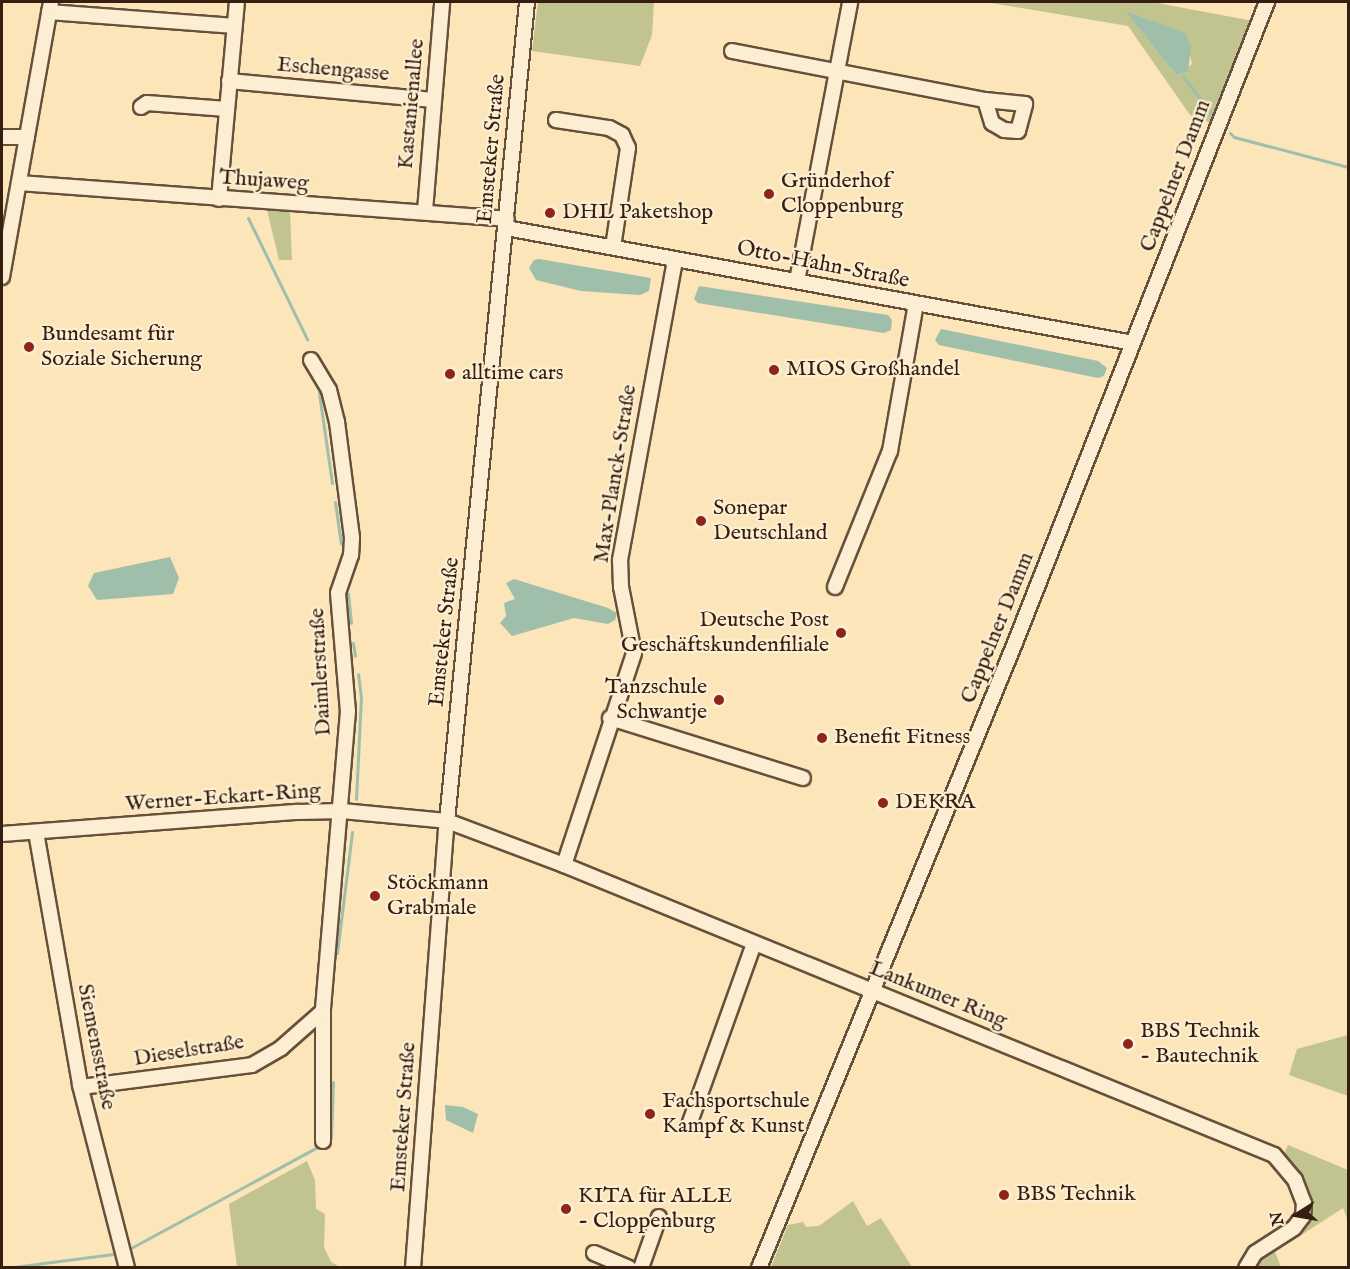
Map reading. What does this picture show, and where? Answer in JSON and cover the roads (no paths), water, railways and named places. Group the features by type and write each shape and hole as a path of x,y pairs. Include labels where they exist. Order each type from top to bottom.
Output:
{"street":[{"path":"219,199 237,2"},
{"name":"Kastanienallee","path":"424,211 442,2"},
{"name":"Emsteker Straße","path":"413,1268 447,821 527,2"},
{"path":"796,281 850,2"},
{"name":"Cappelner Damm","path":"759,1268 1133,343 1267,2"},
{"path":"2,277 50,7 234,26"},
{"path":"732,51 985,100"},
{"name":"Eschengasse","path":"229,81 433,100"},
{"path":"141,107 147,103 227,109"},
{"path":"556,120 609,128 622,135 628,148 613,247"},
{"path":"2,137 27,137"},
{"name":"Thujaweg","path":"19,183 219,199 424,211 507,224"},
{"name":"Otto-Hahn-Straße","path":"507,224 675,259 1133,343"},
{"name":"Max-Planck-Straße","path":"564,864 610,718 634,652 621,587 620,560 675,259"},
{"path":"835,587 890,451 916,304"},
{"name":"Daimlerstraße","path":"311,360 329,390 337,422 352,538 351,555 338,593 348,711 342,812"},
{"path":"610,718 803,778"},
{"path":"323,1141 322,1011 342,812"},
{"name":"Werner-Eckart-Ring","path":"2,834 342,812 447,821"},
{"name":"Lankumer Ring","path":"447,821 564,864 1274,1155 1295,1180 1304,1203 1303,1216 1294,1228 1252,1256 1246,1268"},
{"name":"Siemensstraße","path":"36,832 81,1087 127,1268"},
{"path":"689,1125 754,943"},
{"name":"Dieselstraße","path":"81,1087 252,1065 281,1048 322,1011"},
{"path":"641,1268 659,1217"},
{"path":"594,1253 629,1268"}],"waterway":[{"path":"1183,76 1216,120"},
{"path":"1230,133 1234,137 1348,167"},
{"path":"248,218 307,339"},
{"path":"1114,411 1137,351"},
{"path":"319,393 332,483"},
{"path":"335,502 341,544"},
{"path":"348,594 351,623"},
{"path":"353,643 355,656"},
{"path":"356,799 361,698 358,674"},
{"path":"337,953 352,832"},
{"path":"331,1138 333,1082"},
{"path":"129,1249 316,1148"},
{"path":"6,1268 113,1254"}],"place":[{"name":"Gründerhof Cloppenburg","path":"769,194"},
{"name":"DHL Paketshop","path":"550,213"},
{"name":"Bundesamt für Soziale Sicherung","path":"29,347"},
{"name":"MIOS Großhandel","path":"774,370"},
{"name":"alltime cars","path":"450,374"},
{"name":"Sonepar Deutschland","path":"701,521"},
{"name":"Deutsche Post Geschäftskundenfiliale","path":"841,633"},
{"name":"Tanzschule Schwantje","path":"719,700"},
{"name":"Benefit Fitness","path":"822,738"},
{"name":"DEKRA","path":"883,803"},
{"name":"Stöckmann Grabmale","path":"375,896"},
{"name":"BBS Technik - Bautechnik","path":"1128,1044"},
{"name":"Fachsportschule Kampf & Kunst","path":"650,1114"},
{"name":"BBS Technik","path":"1004,1195"},
{"name":"KITA für ALLE - Cloppenburg","path":"566,1209"}]}
